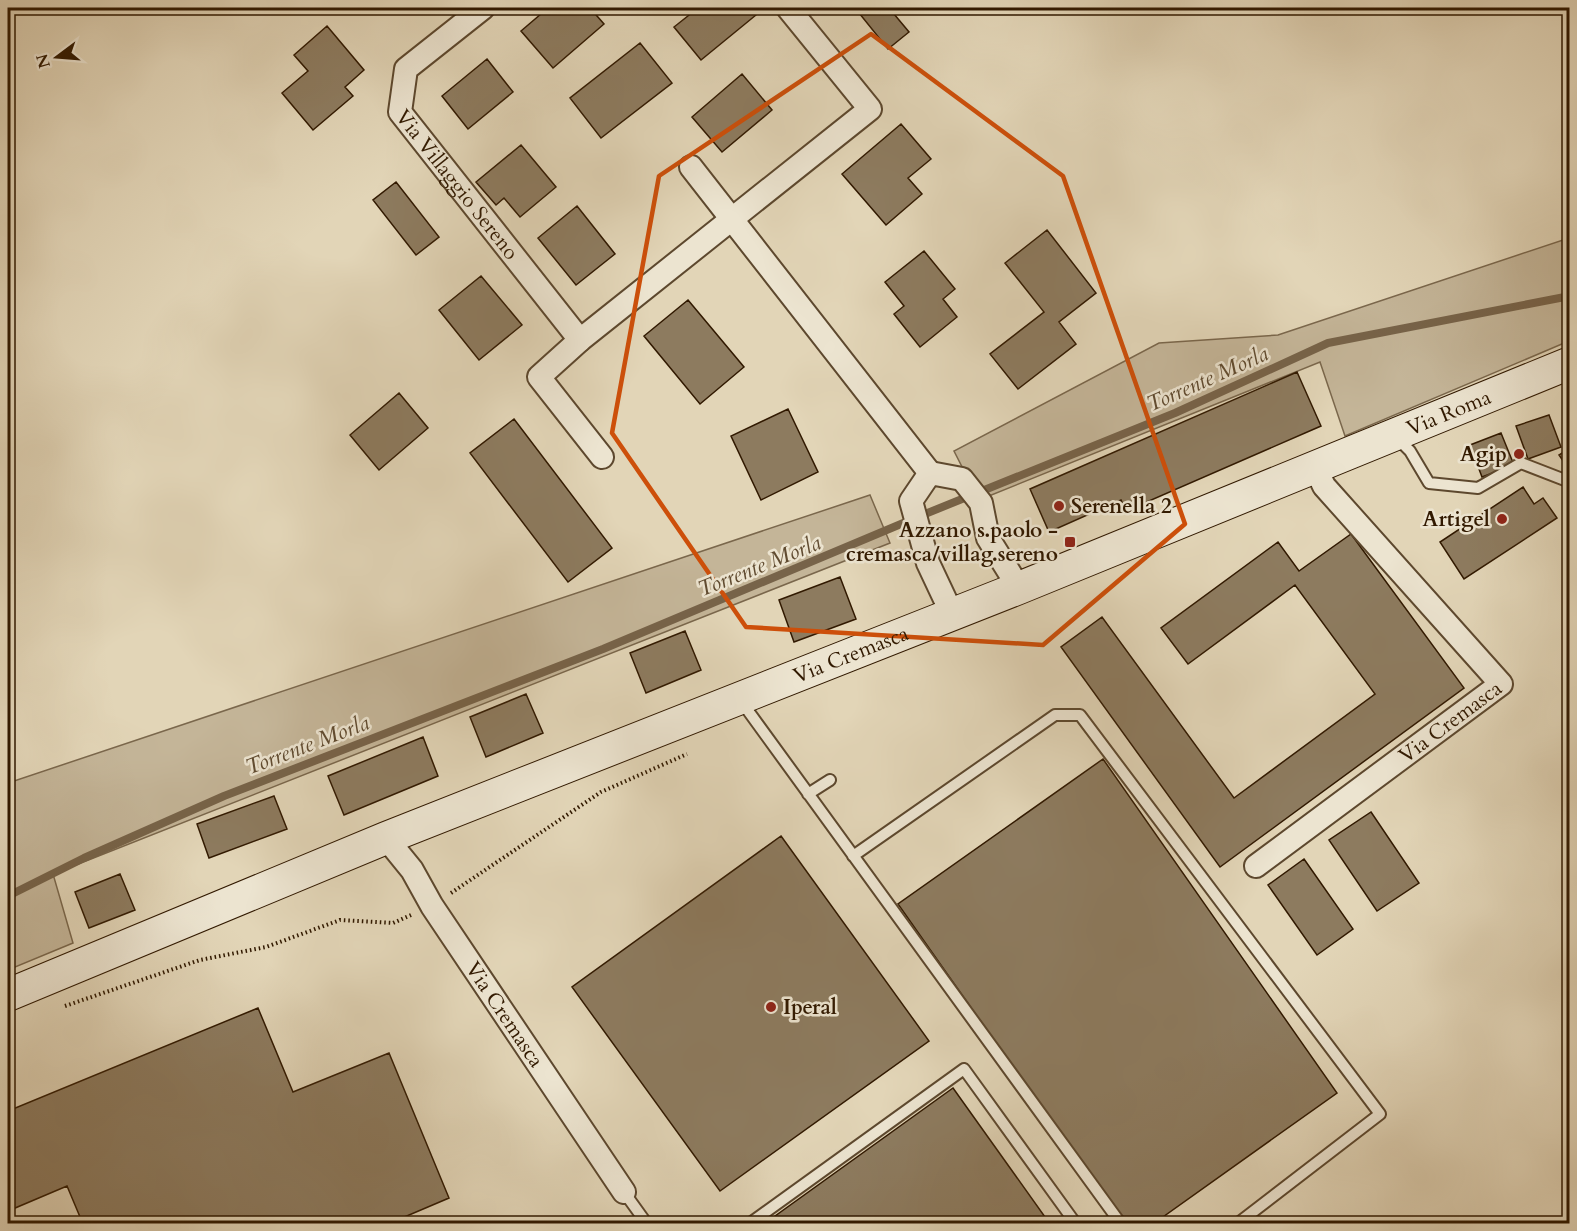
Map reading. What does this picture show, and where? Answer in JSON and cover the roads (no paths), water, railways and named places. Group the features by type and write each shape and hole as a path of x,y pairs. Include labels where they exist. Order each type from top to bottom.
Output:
{"main road":[{"name":"Via Roma","path":"1322,465 1567,369"},
{"name":"Via Cremasca","path":"8,995 386,838 1322,465"}],"street":[{"name":"Via Villaggio Sereno","path":"483,8 406,69 400,112 580,340"},
{"path":"602,458 539,377 580,340 870,109 788,8"},
{"path":"691,167 930,473 962,478 981,503 988,538 1018,588"},
{"name":"Via Cremasca","path":"1256,866 1501,684 1324,486 1322,465"},
{"path":"930,473 911,501 922,534 928,563 952,614"},
{"name":"Via Cremasca","path":"386,838 412,870 432,906 624,1192"}],"lane":[{"path":"1395,435 1410,451 1429,483 1478,488 1521,463 1569,482"},
{"path":"739,698 1121,1224"},
{"path":"853,856 1055,715 1080,715 1380,1114 1237,1224"},
{"path":"808,794 830,780"},
{"path":"749,1224 964,1070 1076,1224"},
{"path":"624,1192 647,1224"}],"waterway":[{"name":"Torrente Morla","path":"8,896 84,858 224,796 603,649 920,516 1175,413 1328,343 1570,296"}],"place":[{"name":"Agip","path":"1519,454"},
{"name":"Serenella 2","path":"1059,506"},
{"name":"Artigel","path":"1502,519"},
{"name":"Azzano s.paolo - cremasca/villag.sereno","path":"1070,542"},
{"name":"Iperal","path":"771,1007"}]}
